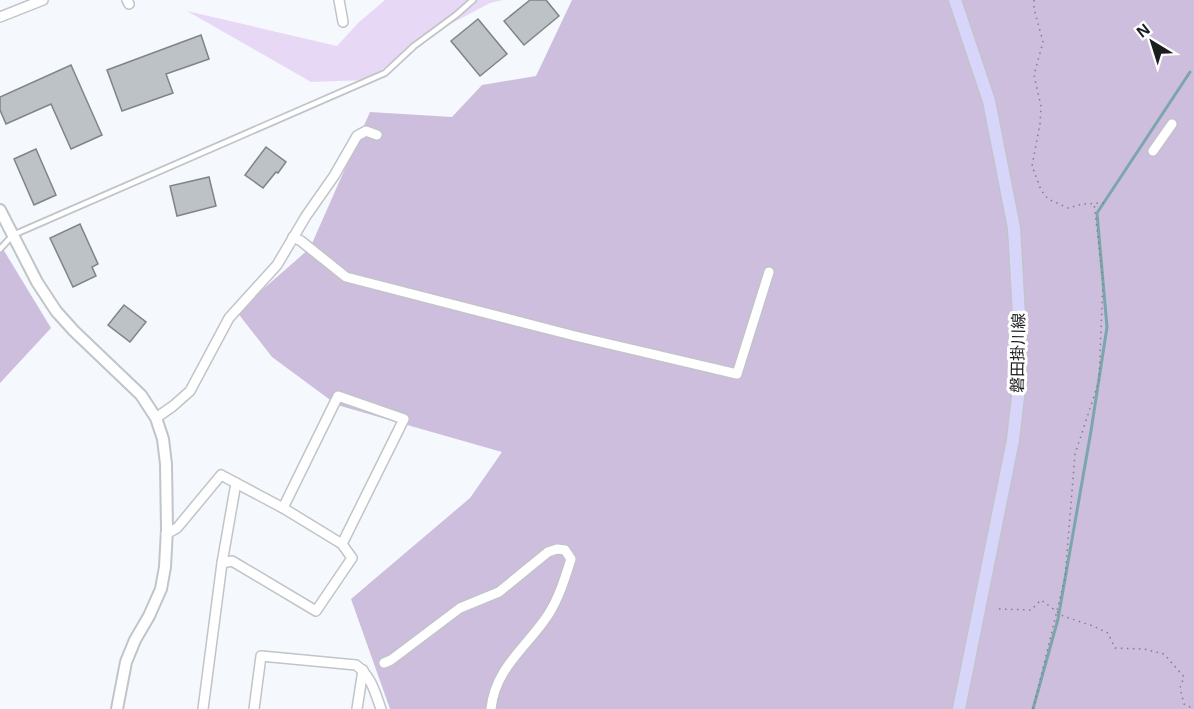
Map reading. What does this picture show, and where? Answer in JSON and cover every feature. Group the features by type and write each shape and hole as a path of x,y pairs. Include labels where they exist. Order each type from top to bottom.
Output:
{"main road":[{"name":"磐田掛川線","path":"955,0 989,101 1014,228 1020,379 1013,440 959,709"}],"street":[{"path":"0,17 43,0"},
{"path":"339,0 343,22"},
{"path":"1153,151 1172,124"},
{"path":"156,418 190,391 229,318 277,265 357,136 366,131 377,135"},
{"path":"0,210 37,282 56,311 141,395 156,418 163,439 166,464 165,567 161,589 126,662 117,709"},
{"path":"293,237 346,277 737,374 769,272"},
{"path":"283,508 338,396 404,419 342,544"},
{"path":"166,534 177,528 221,475 283,508 342,544 352,558 316,611 232,561 222,563"},
{"path":"203,709 222,563 236,483"},
{"path":"384,663 460,608 499,592 548,552 556,549 565,550 571,559 559,593 549,613 530,640 520,648 498,680 491,709"},
{"path":"254,709 261,656 356,665 363,670 372,684 381,709"},
{"path":"357,709 363,670"}],"lane":[{"path":"0,249 13,235 385,73 414,45 473,0"}],"path":[{"path":"1034,0 1034,9 1043,42 1034,75 1041,106 1032,166 1041,190 1048,199 1068,208 1104,202"},
{"path":"1033,709 1065,578 1075,454 1099,381 1103,281 1094,203"},
{"path":"999,609 1031,610 1041,600 1063,616 1108,633 1115,648 1144,649 1164,654 1184,676 1180,688 1184,704 1182,709"},
{"path":"1184,704 1194,709"}],"shaded area":[{"path":"385,0 503,0 490,3 424,38 368,80 311,82 187,11 337,46 358,23"},
{"path":"572,0 1194,0 1194,709 390,709 351,599 470,498 502,452 337,405 272,357 237,312 310,248 370,112 452,117 482,85 536,76"},
{"path":"3,249 51,328 0,383 0,250"}],"building":[{"path":"530,0 546,0 559,16 524,45 504,21"},
{"path":"478,19 507,54 480,76 451,41"},
{"path":"201,35 209,59 166,74 173,93 122,111 107,70"},
{"path":"71,65 102,135 71,149 51,104 6,124 0,110 0,97"},
{"path":"266,147 286,162 263,188 245,175"},
{"path":"36,149 56,195 34,205 14,159"},
{"path":"209,177 216,206 177,216 170,186"},
{"path":"80,224 98,264 92,267 96,276 73,287 50,238"},
{"path":"124,305 146,322 130,342 108,325"}],"waterway":[{"path":"1033,709 1058,619 1107,327 1097,213 1190,72"}]}
